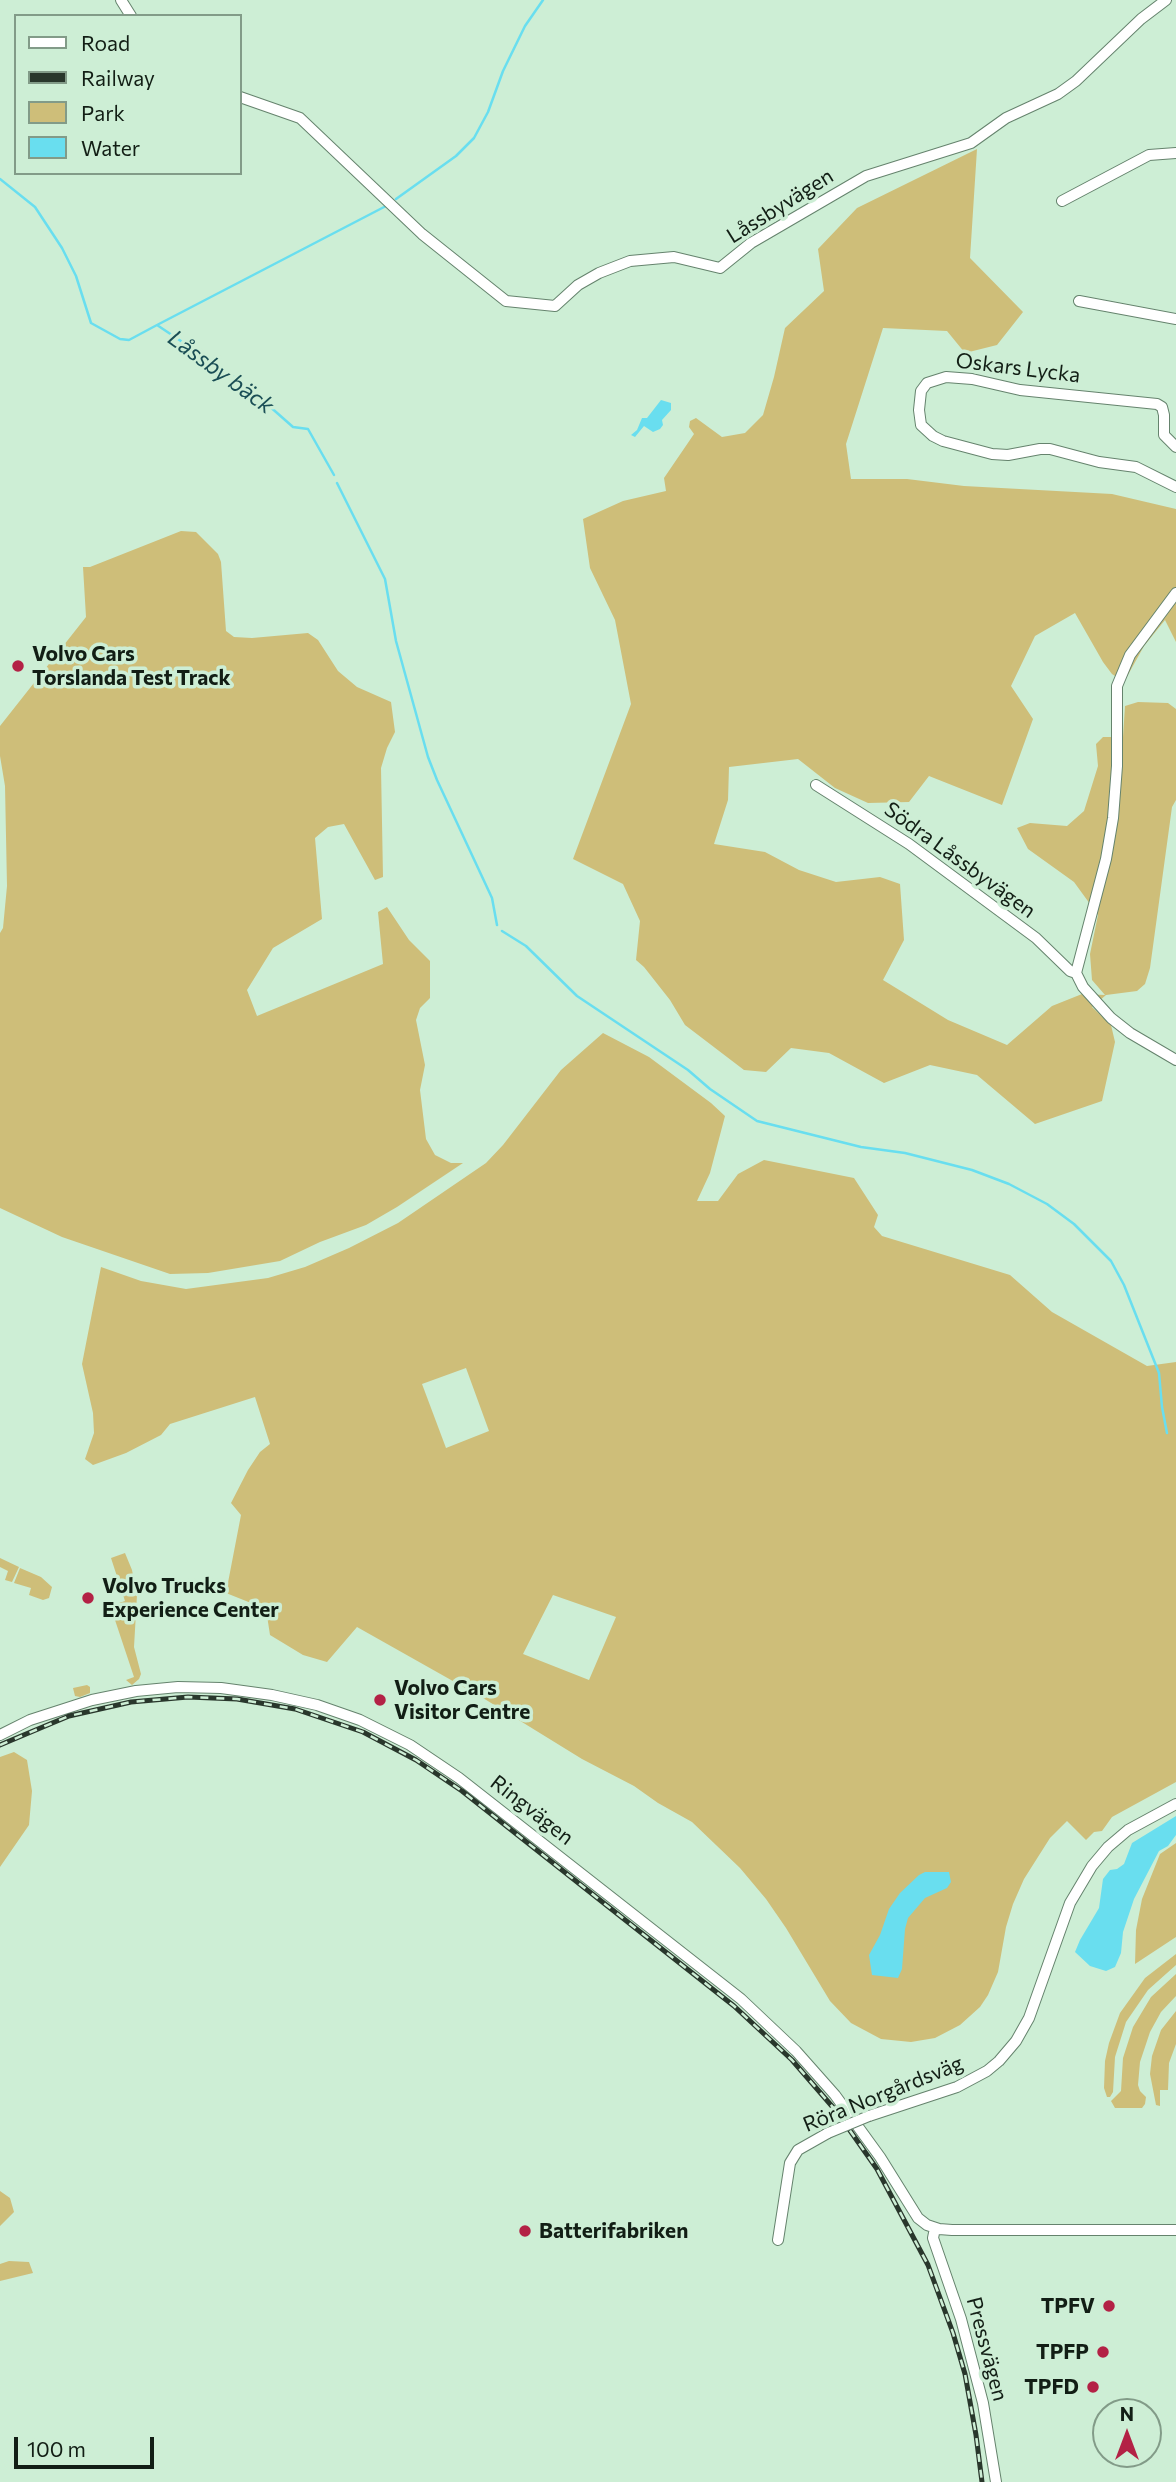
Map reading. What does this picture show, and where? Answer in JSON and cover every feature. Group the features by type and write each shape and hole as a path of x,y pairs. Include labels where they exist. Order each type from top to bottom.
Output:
{"street":[{"name":"Låssbyvägen","path":"242,98 300,118 422,234 506,301 555,306 578,285 630,261 674,257 720,268 751,243 866,176 971,143 1006,118 1058,94 1076,81 1141,19 1166,0"},
{"path":"1062,201 1149,155 1176,153"},
{"path":"1079,301 1176,319"},
{"name":"Oskars Lycka","path":"1176,447 1164,435 1164,415 1162,407 1157,404 1020,390 972,379 946,377 927,383 921,391 921,425 943,441 992,454 1007,455 1050,449 1099,462 1136,467 1176,487"},
{"path":"1076,973 1113,818 1117,766 1117,686 1130,655 1176,593"},
{"name":"Södra Låssbyvägen","path":"816,785 909,845 1036,938 1070,971 1076,973 1083,987 1111,1018 1130,1033 1176,1060"},
{"name":"Ringvägen","path":"0,1735 30,1720 92,1700 136,1691 197,1687 248,1691 302,1701 344,1714 389,1734 460,1778 714,1977 772,2027 819,2075 856,2122 918,2218 935,2228"},
{"name":"Röra Norgårdsväg","path":"778,2239 790,2163 798,2150 828,2133 869,2116 957,2087 987,2071 999,2061 1030,2018 1070,1903 1092,1866 1108,1847 1128,1830 1176,1804"},
{"path":"935,2228 1176,2231"},
{"name":"Pressvägen","path":"935,2228 933,2238 961,2319 983,2403 996,2482"}],"green space":[{"path":"977,149 970,258 1023,312 997,345 965,353 947,331 883,328 846,444 851,479 907,479 964,486 1112,494 1176,509 1176,642 1165,620 1144,646 1124,682 1112,674 1103,662 1075,613 1035,636 1011,686 1033,719 1002,805 929,776 909,802 868,803 835,788 798,759 729,767 728,800 714,844 765,852 799,870 836,882 880,877 900,884 904,940 883,980 948,1020 1007,1045 1052,1006 1082,994 1105,995 1092,980 1090,954 1098,915 1074,882 1028,849 1017,828 1030,823 1067,826 1084,811 1098,766 1096,744 1103,737 1123,737 1125,706 1138,702 1168,703 1176,709 1176,800 1172,807 1150,968 1145,984 1137,991 1106,995 1092,1007 1111,1025 1115,1042 1102,1101 1035,1124 977,1075 930,1065 884,1083 829,1053 791,1048 766,1072 744,1070 685,1025 670,1000 636,960 640,921 623,884 573,859 631,704 615,620 590,568 583,519 623,501 666,491 664,478 694,434 689,427 690,421 696,418 722,437 745,433 763,415 785,328 824,291 818,249 857,208"},
{"path":"181,531 196,532 218,554 221,562 226,631 234,637 252,638 308,633 318,640 338,671 357,687 391,702 395,732 381,768 383,877 375,880 344,824 328,827 315,838 322,919 273,948 247,990 257,1016 383,964 378,912 387,907 409,940 430,961 430,998 420,1008 416,1020 425,1065 420,1090 426,1139 435,1155 451,1163 463,1163 366,1225 280,1261 208,1273 170,1274 62,1237 0,1208 0,933 3,928 7,886 5,786 0,756 0,726 86,617 83,567 90,567"},
{"path":"603,1033 649,1057 725,1116 710,1173 697,1201 718,1201 738,1174 764,1160 854,1178 878,1215 874,1227 882,1236 1010,1275 1052,1312 1147,1366 1176,1362 1176,1782 1112,1817 1102,1831 1094,1832 1086,1840 1067,1821 1050,1838 1024,1879 1013,1904 998,1972 988,1995 980,2007 960,2025 935,2038 911,2042 881,2039 851,2023 830,2001 786,1928 740,1868 692,1822 634,1786 582,1759 483,1698 357,1627 327,1662 303,1655 270,1635 266,1609 226,1593 241,1515 231,1503 248,1470 260,1452 270,1444 255,1397 170,1424 161,1435 126,1453 93,1465 85,1459 94,1433 93,1413 82,1364 101,1267 141,1281 186,1289 268,1278 305,1267 398,1223 486,1163 561,1070","holes":["466,1368 489,1431 446,1448 422,1384","553,1595 616,1617 589,1680 523,1654"]},
{"path":"125,1553 137,1595 134,1647 141,1674 132,1685 126,1680 134,1677 112,1611 104,1615 104,1608 125,1601 111,1558"},
{"path":"0,1558 19,1567 12,1582 5,1580 8,1571 0,1567"},
{"path":"20,1568 41,1577 52,1587 49,1598 43,1600 29,1595 31,1588 14,1583"},
{"path":"87,1685 90,1687 90,1693 75,1696 73,1688"},
{"path":"14,1752 27,1760 32,1791 29,1825 0,1867 0,1757"},
{"path":"1176,1843 1176,1937 1135,1964 1136,1930 1142,1899 1160,1854"},
{"path":"1176,1954 1176,1965 1148,1990 1126,2022 1115,2057 1113,2092 1107,2097 1104,2088 1105,2061 1120,2013 1145,1978"},
{"path":"1176,1974 1176,1996 1161,2012 1150,2032 1140,2062 1138,2085 1146,2097 1145,2104 1142,2108 1115,2108 1111,2101 1121,2091 1123,2058 1133,2027 1151,1997"},
{"path":"1176,2011 1176,2044 1169,2063 1168,2090 1160,2090 1160,2106 1156,2105 1150,2074 1152,2056 1161,2030"},
{"path":"0,2191 10,2198 14,2212 0,2226"},
{"path":"9,2261 29,2262 33,2273 0,2281 0,2264"}],"water":[{"path":"661,400 671,403 671,410 662,420 660,429 653,432 644,426 635,437 631,435 637,430 642,418 647,418"},
{"path":"1176,1816 1176,1835 1168,1846 1159,1851 1134,1899 1115,1967 1106,1971 1090,1966 1075,1952 1099,1908 1103,1879 1110,1870 1124,1864 1132,1843"},
{"path":"925,1872 949,1872 951,1882 947,1888 925,1898 908,1918 902,1969 898,1978 872,1975 869,1955 880,1935 889,1909 900,1893"}],"waterway":[{"path":"396,199 456,156 474,138 525,26 543,0"},
{"name":"Låssby bäck","path":"0,179 35,207 62,248 76,276 91,323 120,339 129,340 157,325 242,382 293,427 308,429 334,475"},
{"path":"157,325 386,206"},
{"path":"337,483 385,579 396,641 428,757 492,898 497,925"},
{"path":"502,931 526,946 577,996 688,1070 710,1089 757,1121 861,1147 905,1153 972,1170 1009,1184 1047,1204 1074,1224 1111,1261 1124,1285 1159,1373 1167,1433"}],"railway":[{"path":"0,1745 69,1716 131,1702 188,1697 237,1699 295,1709 363,1732 416,1760 462,1791 734,2006 792,2060 837,2112 877,2169 928,2265 965,2374 982,2482"}],"place":[{"name":"Volvo Cars Torslanda Test Track","path":"18,666"},
{"name":"Volvo Trucks Experience Center","path":"88,1598"},
{"name":"Volvo Cars Visitor Centre","path":"380,1700"},
{"name":"Batterifabriken","path":"525,2231"},
{"name":"TPFV","path":"1109,2306"},
{"name":"TPFP","path":"1103,2352"},
{"name":"TPFD","path":"1093,2387"}]}
